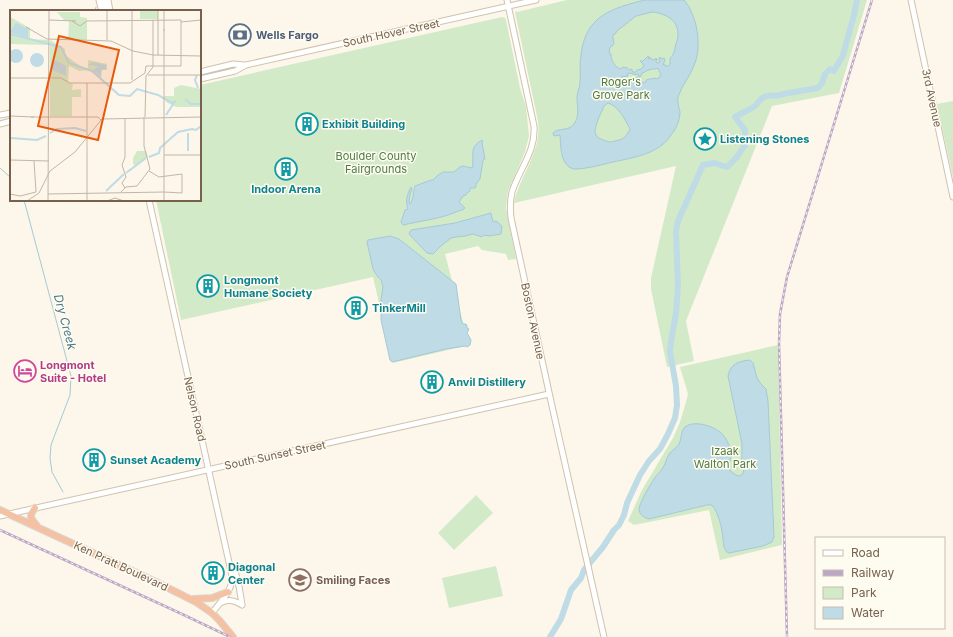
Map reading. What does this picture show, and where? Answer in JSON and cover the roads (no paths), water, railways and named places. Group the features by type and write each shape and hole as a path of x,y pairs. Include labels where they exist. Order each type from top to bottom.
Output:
{"highway":[{"path":"35,508 31,512 31,519 38,528"},
{"name":"Ken Pratt Boulevard","path":"0,510 192,600 212,613 226,627 233,637"},
{"path":"192,600 212,598 228,592"}],"street":[{"path":"100,0 102,10"},
{"path":"104,0 106,10"},
{"path":"108,0 110,10"},
{"name":"Boston Avenue","path":"507,0 534,126 533,143 512,193 510,212 549,394 604,637"},
{"name":"South Hover Street","path":"201,79 235,71 246,65 536,0"},
{"name":"3rd Avenue","path":"911,0 953,197"},
{"name":"South Hover Street","path":"201,72 233,64 246,65"},
{"path":"219,67 221,74"},
{"path":"0,116 10,113"},
{"path":"0,124 10,121"},
{"name":"Nelson Road","path":"149,201 233,580 228,592 212,613"},
{"name":"South Sunset Street","path":"0,516 549,394"},
{"path":"219,604 224,601 231,600 242,605 236,574 230,562"}],"water":[{"path":"645,0 684,0 695,22 698,39 697,56 678,97 680,112 677,124 673,133 667,140 650,152 594,166 573,169 566,164 562,157 560,135 554,136 553,133 558,130 569,128 576,121 578,111 577,95 580,84 580,58 588,31 602,16 611,11 622,6","holes":["652,12 659,13 665,15 674,22 678,31 678,37 674,53 670,58 670,64 667,67 666,65 663,65 665,60 664,58 661,59 660,57 660,61 657,63 656,58 655,60 652,60 650,57 648,59 648,56 643,61 640,61 644,66 636,72 633,72 632,69 630,70 626,67 620,69 613,63 611,54 609,53 610,47 614,44 613,35 636,16","657,68 661,74 659,78 646,80 645,83 639,80 642,73","629,73 639,75 627,84 621,79 621,77 628,76 627,74","608,103 615,107 630,129 627,135 622,139 610,142 598,138 595,134 603,107"]},
{"path":"482,140 485,159 483,160 480,179 475,188 470,188 470,191 463,196 459,202 465,208 430,220 403,225 401,222 405,210 408,209 407,198 411,187 410,204 413,198 415,186 433,180 443,172 454,172 463,166 472,168 473,149"},
{"path":"491,213 493,222 496,221 502,226 501,234 489,236 484,235 482,237 473,234 451,238 433,254 427,253 409,234 411,230 455,223"},
{"path":"390,236 399,239 456,284 461,320 469,329 467,333 471,340 470,345 467,347 446,349 392,362 390,360 381,320 381,300 383,287 381,280 373,269 367,242 368,240"},
{"name":"Izaak Walton Park","path":"750,360 753,363 757,378 766,389 768,401 774,537 772,542 763,546 729,553 724,548 720,521 712,505 649,519 642,516 639,509 645,494 660,472 670,453 679,444 683,429 689,425 706,425 721,433 730,448 730,471 739,476 743,474 742,444 728,376 733,366 742,361"}],"waterway":[{"path":"550,637 561,619 571,590 581,578 584,570 619,525 640,475 649,461 660,449 675,418 677,405 676,386 670,352 676,313 678,286 676,231 678,221 703,165 714,163 727,167 736,158 745,145 745,130 735,117 755,106 766,96 818,88 822,83 825,74 830,69 834,71 843,55 857,0"},
{"name":"Dry Creek","path":"0,168 10,177"},
{"name":"Dry Creek","path":"24,201 71,376 70,395 51,445 50,458 52,472 63,492"}],"railway":[{"path":"787,637 779,343 780,314 787,277 872,0"},
{"path":"0,530 230,637"}],"place":[{"name":"Wells Fargo","path":"240,35"},
{"name":"Exhibit Building","path":"307,124"},
{"name":"Listening Stones","path":"705,139"},
{"name":"Indoor Arena","path":"286,169"},
{"name":"Longmont Humane Society","path":"208,286"},
{"name":"TinkerMill","path":"356,308"},
{"name":"Longmont Suite - Hotel","path":"25,371"},
{"name":"Anvil Distillery","path":"432,382"},
{"name":"Sunset Academy","path":"94,460"},
{"name":"Diagonal Center","path":"213,573"},
{"name":"Smiling Faces","path":"300,580"}],"park label":[{"name":"Roger's Grove Park","path":"621,88"},
{"name":"Boulder County Fairgrounds","path":"376,162"}]}
